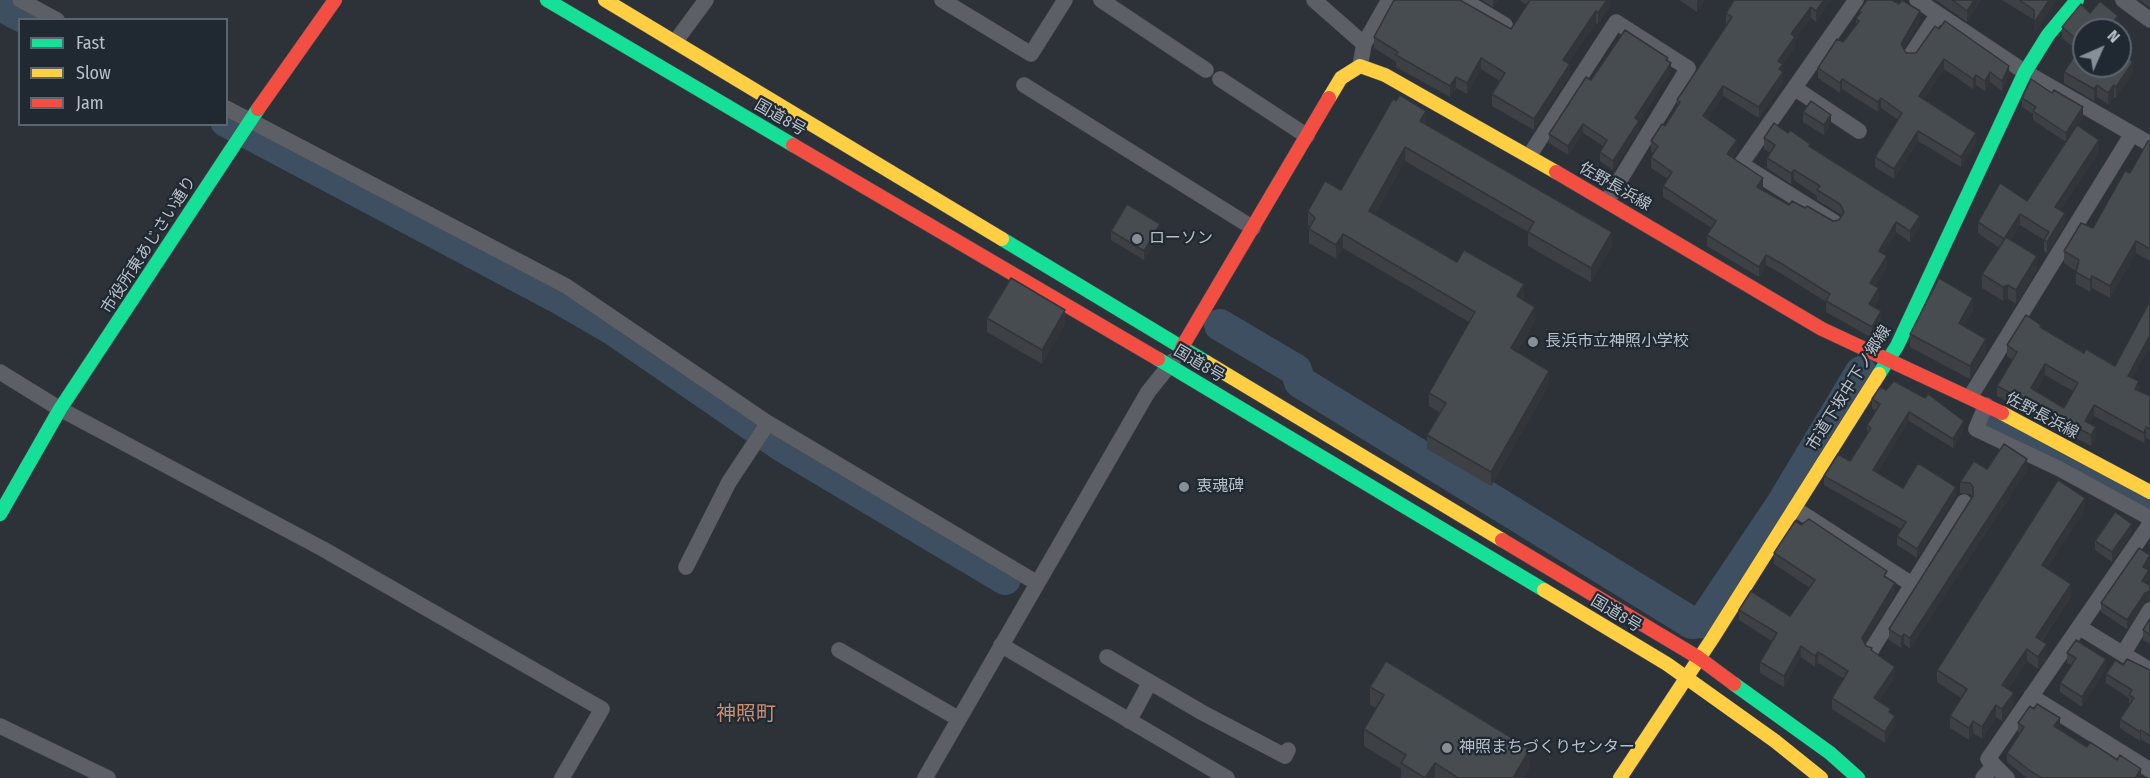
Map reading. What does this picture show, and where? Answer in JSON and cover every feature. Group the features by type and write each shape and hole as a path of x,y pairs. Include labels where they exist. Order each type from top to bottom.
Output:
{"main road":[{"name":"市役所東あじさい通り","path":"0,514 60,409 246,127 335,0"},
{"name":"国道8号","path":"547,0 1170,366 1686,677 1775,741 1821,778"},
{"name":"国道8号","path":"605,0 1699,658 1830,753 1858,778"},
{"name":"市道下坂中下ノ郷線","path":"1620,778 1897,346 2025,72 2048,35 2077,0"},
{"path":"1182,347 1341,78 1360,66"},
{"name":"佐野長浜線","path":"1360,66 1385,75 1529,156 1822,329 1886,361 1917,371 1970,397 1983,413 2150,492"}],"street":[{"path":"20,0 53,18"},
{"path":"675,42 706,0"},
{"path":"942,0 1031,54 1065,0"},
{"path":"1101,0 1206,70"},
{"path":"1314,0 1364,44"},
{"path":"1360,66 1364,44 1389,0"},
{"path":"1463,0 1505,25"},
{"path":"1834,222 1741,164 1796,89 1856,0"},
{"path":"2123,0 2150,20"},
{"path":"1922,1 2025,72 2150,144"},
{"path":"1911,55 1938,14"},
{"path":"1529,156 1616,22 1689,68 1607,201"},
{"path":"1220,79 1307,136"},
{"path":"1024,85 1253,228"},
{"path":"1796,89 1859,131"},
{"path":"228,110 246,127 566,286 768,423 1037,583"},
{"path":"1970,397 2132,134"},
{"path":"925,778 1148,392 1170,366 1182,347"},
{"path":"0,372 60,409 323,549 602,709 562,778"},
{"path":"1983,413 1976,429 2150,518"},
{"path":"687,567 729,482 768,423"},
{"path":"1872,649 1964,502"},
{"path":"1794,508 1913,585"},
{"path":"2007,778 1988,759 2150,524"},
{"path":"2123,654 2150,610"},
{"path":"2079,627 2150,670"},
{"path":"1001,645 1227,778"},
{"path":"839,650 959,718"},
{"path":"1107,657 1285,756 1288,750"},
{"path":"1129,721 1150,682"},
{"path":"2031,696 2150,770"},
{"path":"0,726 108,778"},
{"path":"1983,778 1994,765"}],"building":[{"path":"1394,0 1460,0 1511,29 1530,0 1607,0 1598,13 1596,11 1563,60 1570,64 1534,119 1492,94 1505,73 1481,58 1467,83 1456,77 1450,86 1396,55 1398,52 1374,37"},
{"path":"1734,0 1824,0 1816,11 1811,7 1791,34 1795,37 1778,61 1783,64 1779,69 1783,72 1759,107 1723,86 1703,116 1737,140 1727,154 1763,178 1757,187 1789,205 1792,201 1805,208 1807,206 1833,221 1839,220 1844,212 1840,204 1817,190 1820,186 1794,170 1791,173 1767,158 1775,145 1764,138 1774,123 1788,133 1790,130 1810,144 1809,146 1920,216 1910,231 1896,222 1879,251 1887,256 1870,283 1879,288 1869,304 1881,311 1872,327 1826,301 1830,294 1766,255 1759,267 1707,235 1716,221 1663,186 1672,172 1651,157 1658,146 1651,141 1662,124 1665,126 1680,102 1677,100 1732,17 1726,13"},
{"path":"1867,0 1892,0 1899,4 1902,0 1920,11 1901,44 1906,53 1916,53 1935,26 1939,29 1945,21 2009,66 2002,81 1990,72 1985,81 1976,75 1973,79 1944,59 1919,96 1976,133 1961,157 1918,131 1894,169 1875,157 1902,113 1881,98 1878,102 1842,79 1840,83 1818,68 1837,39 1843,42 1859,21 1856,18"},
{"path":"1952,0 1974,0 1967,11"},
{"path":"2019,0 2049,0 2034,23 2034,10"},
{"path":"2100,1 2118,16 2116,18 2072,18 2072,36 2062,27 2081,4 2090,13"},
{"path":"1625,30 1668,58 1666,60 1671,63 1635,118 1639,121 1613,161 1600,152 1607,140 1583,124 1568,146 1549,134 1586,77 1591,80"},
{"path":"2072,60 2072,77 2064,72"},
{"path":"2075,78 2122,78 2108,93 2097,85 2094,89"},
{"path":"2031,79 2052,93 2054,90 2083,107 2066,133 2033,111 2036,107 2022,98"},
{"path":"1400,95 1426,111 1420,121 1612,232 1591,268 1528,232 1534,222 1405,147 1369,211 1457,262 1464,250 1524,284 1517,296 1535,307 1511,348 1549,371 1491,472 1427,435 1446,403 1429,393 1475,312 1343,234 1336,245 1309,229 1315,218 1308,211 1325,181 1341,190 1393,99 1396,101"},
{"path":"1811,101 1831,115 1824,125 1803,112"},
{"path":"2077,125 2099,140 2055,207 2065,213 2047,242 2044,240 2049,232 2020,214 2004,239 1978,222 2000,183 2027,201"},
{"path":"2150,141 2150,249 2136,241 2110,286 2092,276 2090,280 2076,272 2079,260 2064,251 2081,223 2093,228 2125,171 2130,173"},
{"path":"1127,204 1160,224 1144,251 1111,231"},
{"path":"2006,237 2037,256 2016,290 2008,285 2003,287 1982,274"},
{"path":"1011,278 1065,310 1042,350 987,318"},
{"path":"1939,278 1973,298 1959,323 1986,339 1970,366 1910,334"},
{"path":"2150,301 2150,335 2128,376 2139,381 2135,389 2150,396 2150,429 2146,427 2144,433 2094,405 2085,421 2096,427 2091,435 1997,386 2017,352 2007,345 2026,315 2041,325 2040,327 2084,353 2086,349 2115,366","holes":["2045,364 2078,383 2064,408 2031,388"]},
{"path":"1894,381 1925,398 1928,394 1964,421 1953,439 1909,412 1873,470 1903,488 1918,463 1956,487 1917,549 1897,536 1906,522 1824,476 1838,454 1850,461 1871,428 1867,425 1880,404 1872,399 1880,387 1886,390"},
{"path":"2004,444 2027,459 1910,638 1904,634 1901,637 1889,629 1973,496 1973,487 1970,483 1960,482 1974,461 1987,469"},
{"path":"2058,480 2085,498 2042,565 2071,584 2036,637 2047,644 2038,657 2027,649 2002,685 2014,693 2002,709 1996,705 1982,727 1973,721 1969,728 1950,716 1967,689 1937,670"},
{"path":"2115,512 2132,524 2112,552 2095,541"},
{"path":"1809,519 1887,571 1884,576 1895,583 1862,638 1866,646 1872,648 1871,650 1895,667 1874,698 1891,709 1889,712 1895,716 1885,732 1832,698 1848,671 1818,652 1815,656 1801,646 1784,676 1760,662 1777,633 1739,610 1751,591 1790,616 1815,580 1774,553 1795,521 1801,525"},
{"path":"2139,548 2150,555 2143,567 2149,570 2142,581 2150,585 2150,591 2145,593 2127,620 2101,603"},
{"path":"2150,619 2150,635 2143,630"},
{"path":"2076,640 2106,659 2082,697 2060,683 2076,658 2067,653"},
{"path":"2127,659 2150,670 2150,736 2120,719 2134,698 2129,695 2132,690 2106,674 2115,660 2123,665"},
{"path":"1386,661 1530,749 1513,778 1458,778 1435,763 1425,778 1401,763 1406,755 1364,729 1384,695 1370,687"},
{"path":"2037,704 2060,718 2054,726 2087,747 2090,742 2117,760 2120,755 2141,769 2135,778 2042,778 2032,772 2007,753 2024,727 2018,723 2030,706 2034,709"}],"waterway":[{"path":"0,5 25,18"},
{"path":"228,122 557,297 614,330 784,447 1005,579"},
{"path":"1220,325 1296,370 1300,382 1692,623 1703,622 1782,504 1861,372"},
{"path":"1989,421 2150,507"}],"traffic: fast":[{"path":"547,0 793,145"},
{"path":"1879,374 1897,346 2025,72 2048,35 2077,0"},
{"path":"0,514 60,409 258,109"},
{"path":"1002,239 1206,362"},
{"path":"1158,359 1544,590"},
{"path":"1734,684 1830,753 1858,778"}],"traffic: slow":[{"path":"605,0 1002,239"},
{"path":"1329,98 1341,78 1360,66 1385,75 1556,172"},
{"path":"1206,362 1502,540"},
{"path":"1620,778 1712,639 1879,374"},
{"path":"2002,413 2150,492"},
{"path":"1544,590 1667,664 1775,741 1821,778"}],"traffic: jam":[{"path":"258,109 335,0"},
{"path":"1182,347 1329,98"},
{"path":"793,145 1158,359"},
{"path":"1556,172 1822,329 2002,413"},
{"path":"1502,540 1699,658 1734,684"}],"place":[{"name":"ローソン","path":"1137,239"},
{"name":"長浜市立神照小学校","path":"1533,342"},
{"name":"衷魂碑","path":"1184,487"},
{"name":"神照まちづくりセンター","path":"1447,748"}],"district":[{"name":"神照町","path":"746,714"}]}
